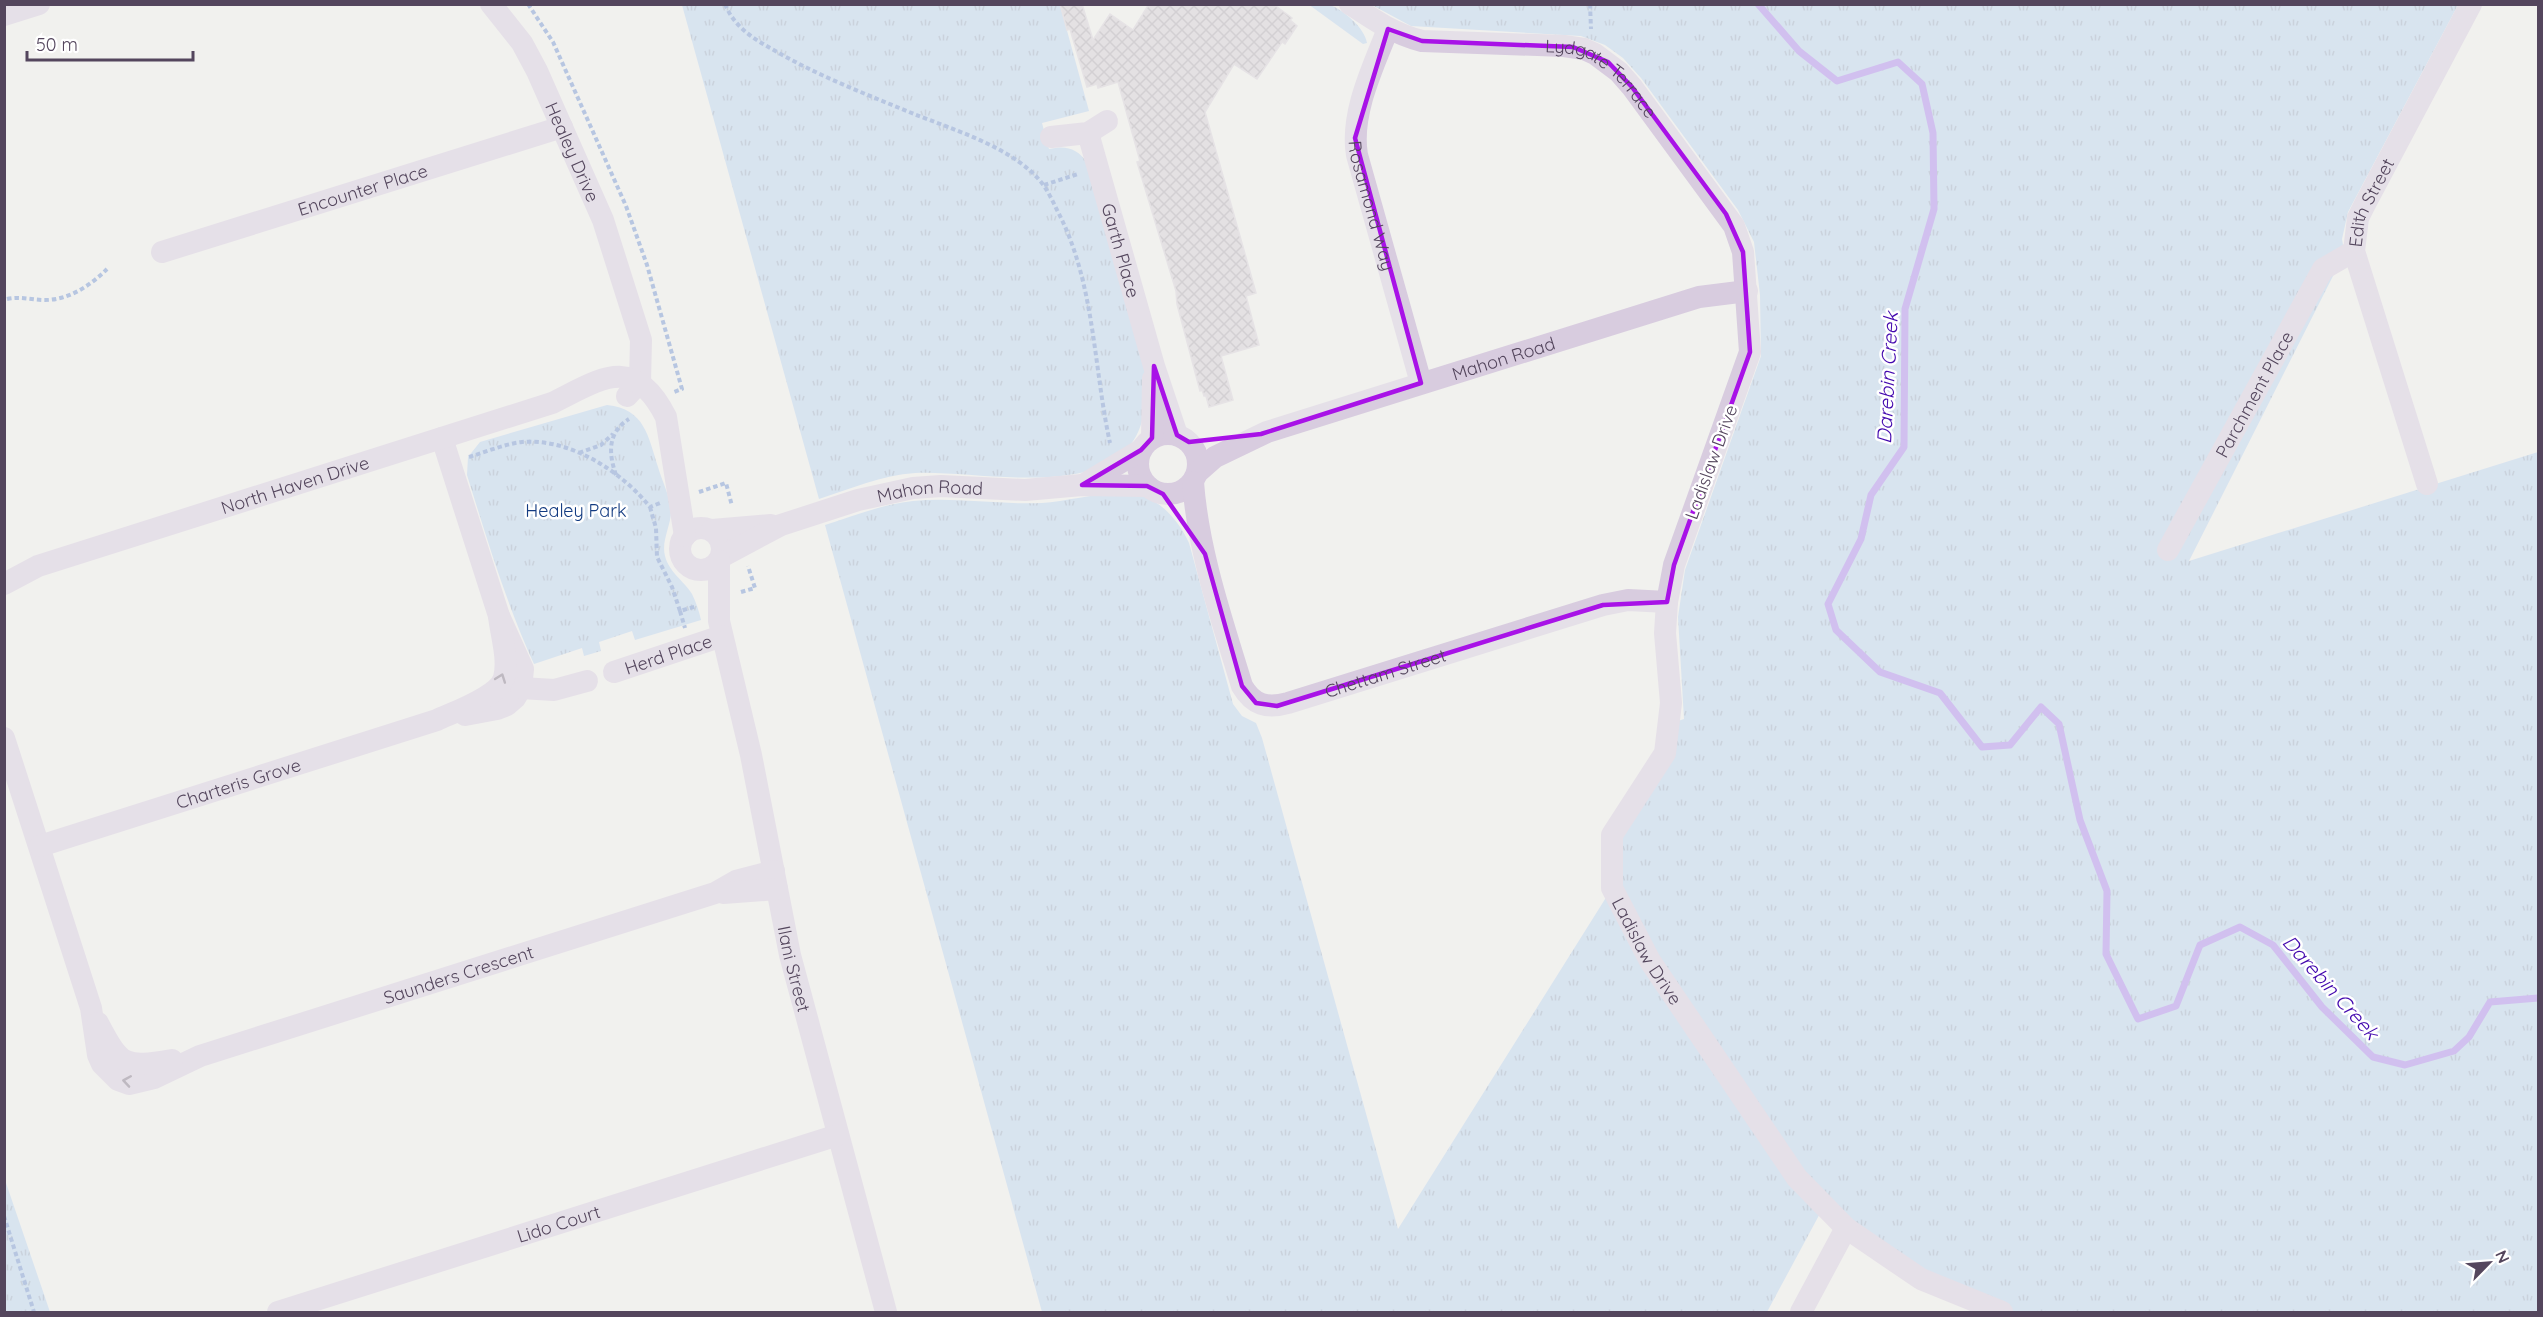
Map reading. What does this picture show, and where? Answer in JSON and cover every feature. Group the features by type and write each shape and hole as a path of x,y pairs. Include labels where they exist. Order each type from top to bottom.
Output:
{"street":[{"path":"4,15 39,4"},
{"name":"Healey Drive","path":"491,4 522,43 537,71 603,220 632,311 634,391"},
{"name":"Lydgate Terrace","path":"1350,4 1388,29 1404,36 1422,40 1573,47 1608,62 1632,87 1734,226 1743,252 1747,291"},
{"name":"Edith Street","path":"2427,484 2354,251 2358,218 2471,4"},
{"name":"Rosamond Way","path":"1388,29 1365,94 1357,123 1355,144 1421,383"},
{"name":"Encounter Place","path":"161,251 562,127"},
{"name":"Garth Place","path":"1051,137 1097,127 1098,167 1154,366 1183,438"},
{"name":"Parchment Place","path":"2168,550 2323,269 2354,251"},
{"name":"Mahon Road","path":"1195,477 1215,457 1262,434 1699,297 1747,291"},
{"name":"Ladislaw Drive","path":"1747,291 1750,339 1746,368 1674,565 1667,602 1665,633 1671,703 1665,753 1612,835 1612,888 1650,961 1797,1178 1846,1228 1921,1279 2002,1312"},
{"name":"Garth Place","path":"1147,444 1154,366"},
{"path":"634,391 671,451 685,496 685,536 680,549 685,563 690,567 703,570 720,559 723,551 720,539 709,529 685,496"},
{"name":"North Haven Drive","path":"4,584 38,566 552,403 634,391"},
{"path":"1169,433 1183,438 1198,456 1195,477 1180,492 1155,490 1138,469 1147,444 1169,433"},
{"name":"Mahon Road","path":"1183,438 1262,434"},
{"name":"Charteris Grove","path":"39,846 437,720 497,709 515,698 521,688 523,669 499,616 442,438"},
{"name":"Mahon Road","path":"1082,485 1147,444"},
{"name":"Chettam Street","path":"1195,477 1195,507 1205,554 1242,686 1256,703 1266,706 1288,703 1609,603 1628,600 1667,602"},
{"name":"Mahon Road","path":"720,559 741,537 858,500 913,488 941,486 1025,490 1082,485 1155,490"},
{"name":"Chettam Street","path":"1155,490 1182,517 1205,554"},
{"path":"685,536 695,529 709,529"},
{"name":"Mahon Road","path":"709,529 741,537"},
{"name":"Ilani Street","path":"717,614 720,559"},
{"name":"North Haven Drive","path":"4,569 38,566"},
{"name":"Ilani Street","path":"690,567 717,614 740,704 807,1025 886,1312"},
{"name":"Herd Place","path":"614,672 717,614"},
{"name":"Charteris Grove","path":"437,720 494,692 500,685 505,664 499,616"},
{"path":"521,688 554,690 587,681"},
{"name":"Saunders Crescent","path":"4,738 91,1008 98,1055 108,1073 129,1084 141,1082 200,1056 715,893 748,893 775,880"},
{"name":"Lido Court","path":"278,1312 838,1135"},
{"path":"1801,1312 1846,1228"}],"path":[{"path":"725,4 738,25 750,37 823,77 982,142 1029,170 1044,185 1063,221 1077,257 1086,291 1103,407 1115,465"},
{"path":"1044,185 1098,167"},
{"path":"7,299 15,297 47,300 73,295 106,269"},
{"path":"617,476 611,455 614,434 634,391"},
{"path":"579,453 601,445 614,434"},
{"path":"450,464 519,443 542,442 579,453 617,476 634,489 650,507 656,528 657,557 672,587 680,611 717,614 755,588 726,483 650,507"},
{"path":"4,1215 34,1312"}],"highlighted area":[{"path":"1388,29 1422,41 1573,47 1608,62 1632,87 1726,214 1743,252 1750,352 1674,565 1667,602 1603,605 1277,706 1256,703 1242,686 1205,554 1163,494 1147,486 1082,485 1141,450 1152,438 1154,366 1177,435 1189,442 1261,434 1421,383 1355,138"}],"green space":[{"path":"1308,4 1333,6 1352,19 1362,31 1367,43 1363,44"},
{"path":"682,5 1060,5 1089,111 1042,123 1049,149 1060,147 1071,149 1080,154 1087,163 1146,377 1145,400 1137,435 1117,458 1089,471 1054,477 945,473 903,474 866,483 819,499"},
{"path":"1372,5 2458,5 2348,212 2342,239 2346,264 2334,274 2189,561 2538,452 2538,1312 2002,1312 1921,1279 1824,1206 1767,1312 1042,1312 825,525 880,508 913,501 1042,503 1119,493 1150,499 1164,508 1176,521 1189,543 1233,704 1242,716 1256,723 1262,738 1398,1229 1612,888 1612,835 1669,724 1684,719 1678,617 1685,570 1761,356 1760,295 1754,242 1738,210 1641,78 1623,58 1605,45 1581,36 1411,26"},
{"name":"Healey Park","path":"607,405 630,412 643,426 647,435 668,494 671,511 664,545 665,556 670,567 692,594 701,620 635,640 632,631 599,642 601,651 584,656 582,648 534,664 506,594 482,523 467,475 468,457 480,442"},
{"path":"5,1180 50,1312 5,1312"}],"building":[{"path":"1060,4 1082,4 1093,40 1110,14 1133,30 1149,4 1273,4 1292,18 1290,20 1297,26 1285,44 1282,42 1257,79 1234,64 1205,112 1256,293 1246,296 1259,345 1221,356 1233,400 1209,407 1206,396 1202,390 1200,391 1177,304 1176,291 1137,162 1140,161 1118,82 1098,88 1097,84 1087,87"}],"waterway":[{"name":"Darebin Creek","path":"1758,4 1799,51 1837,81 1898,62 1922,84 1933,133 1934,209 1905,309 1904,447 1871,495 1861,539 1828,604 1836,630 1880,672 1940,693 1982,747 2010,745 2041,707 2059,724 2080,820 2107,891 2106,954 2138,1019 2176,1006 2200,945 2240,927 2273,945 2322,1007 2373,1057 2405,1065 2454,1051 2469,1037 2490,1002 2538,998"}]}
